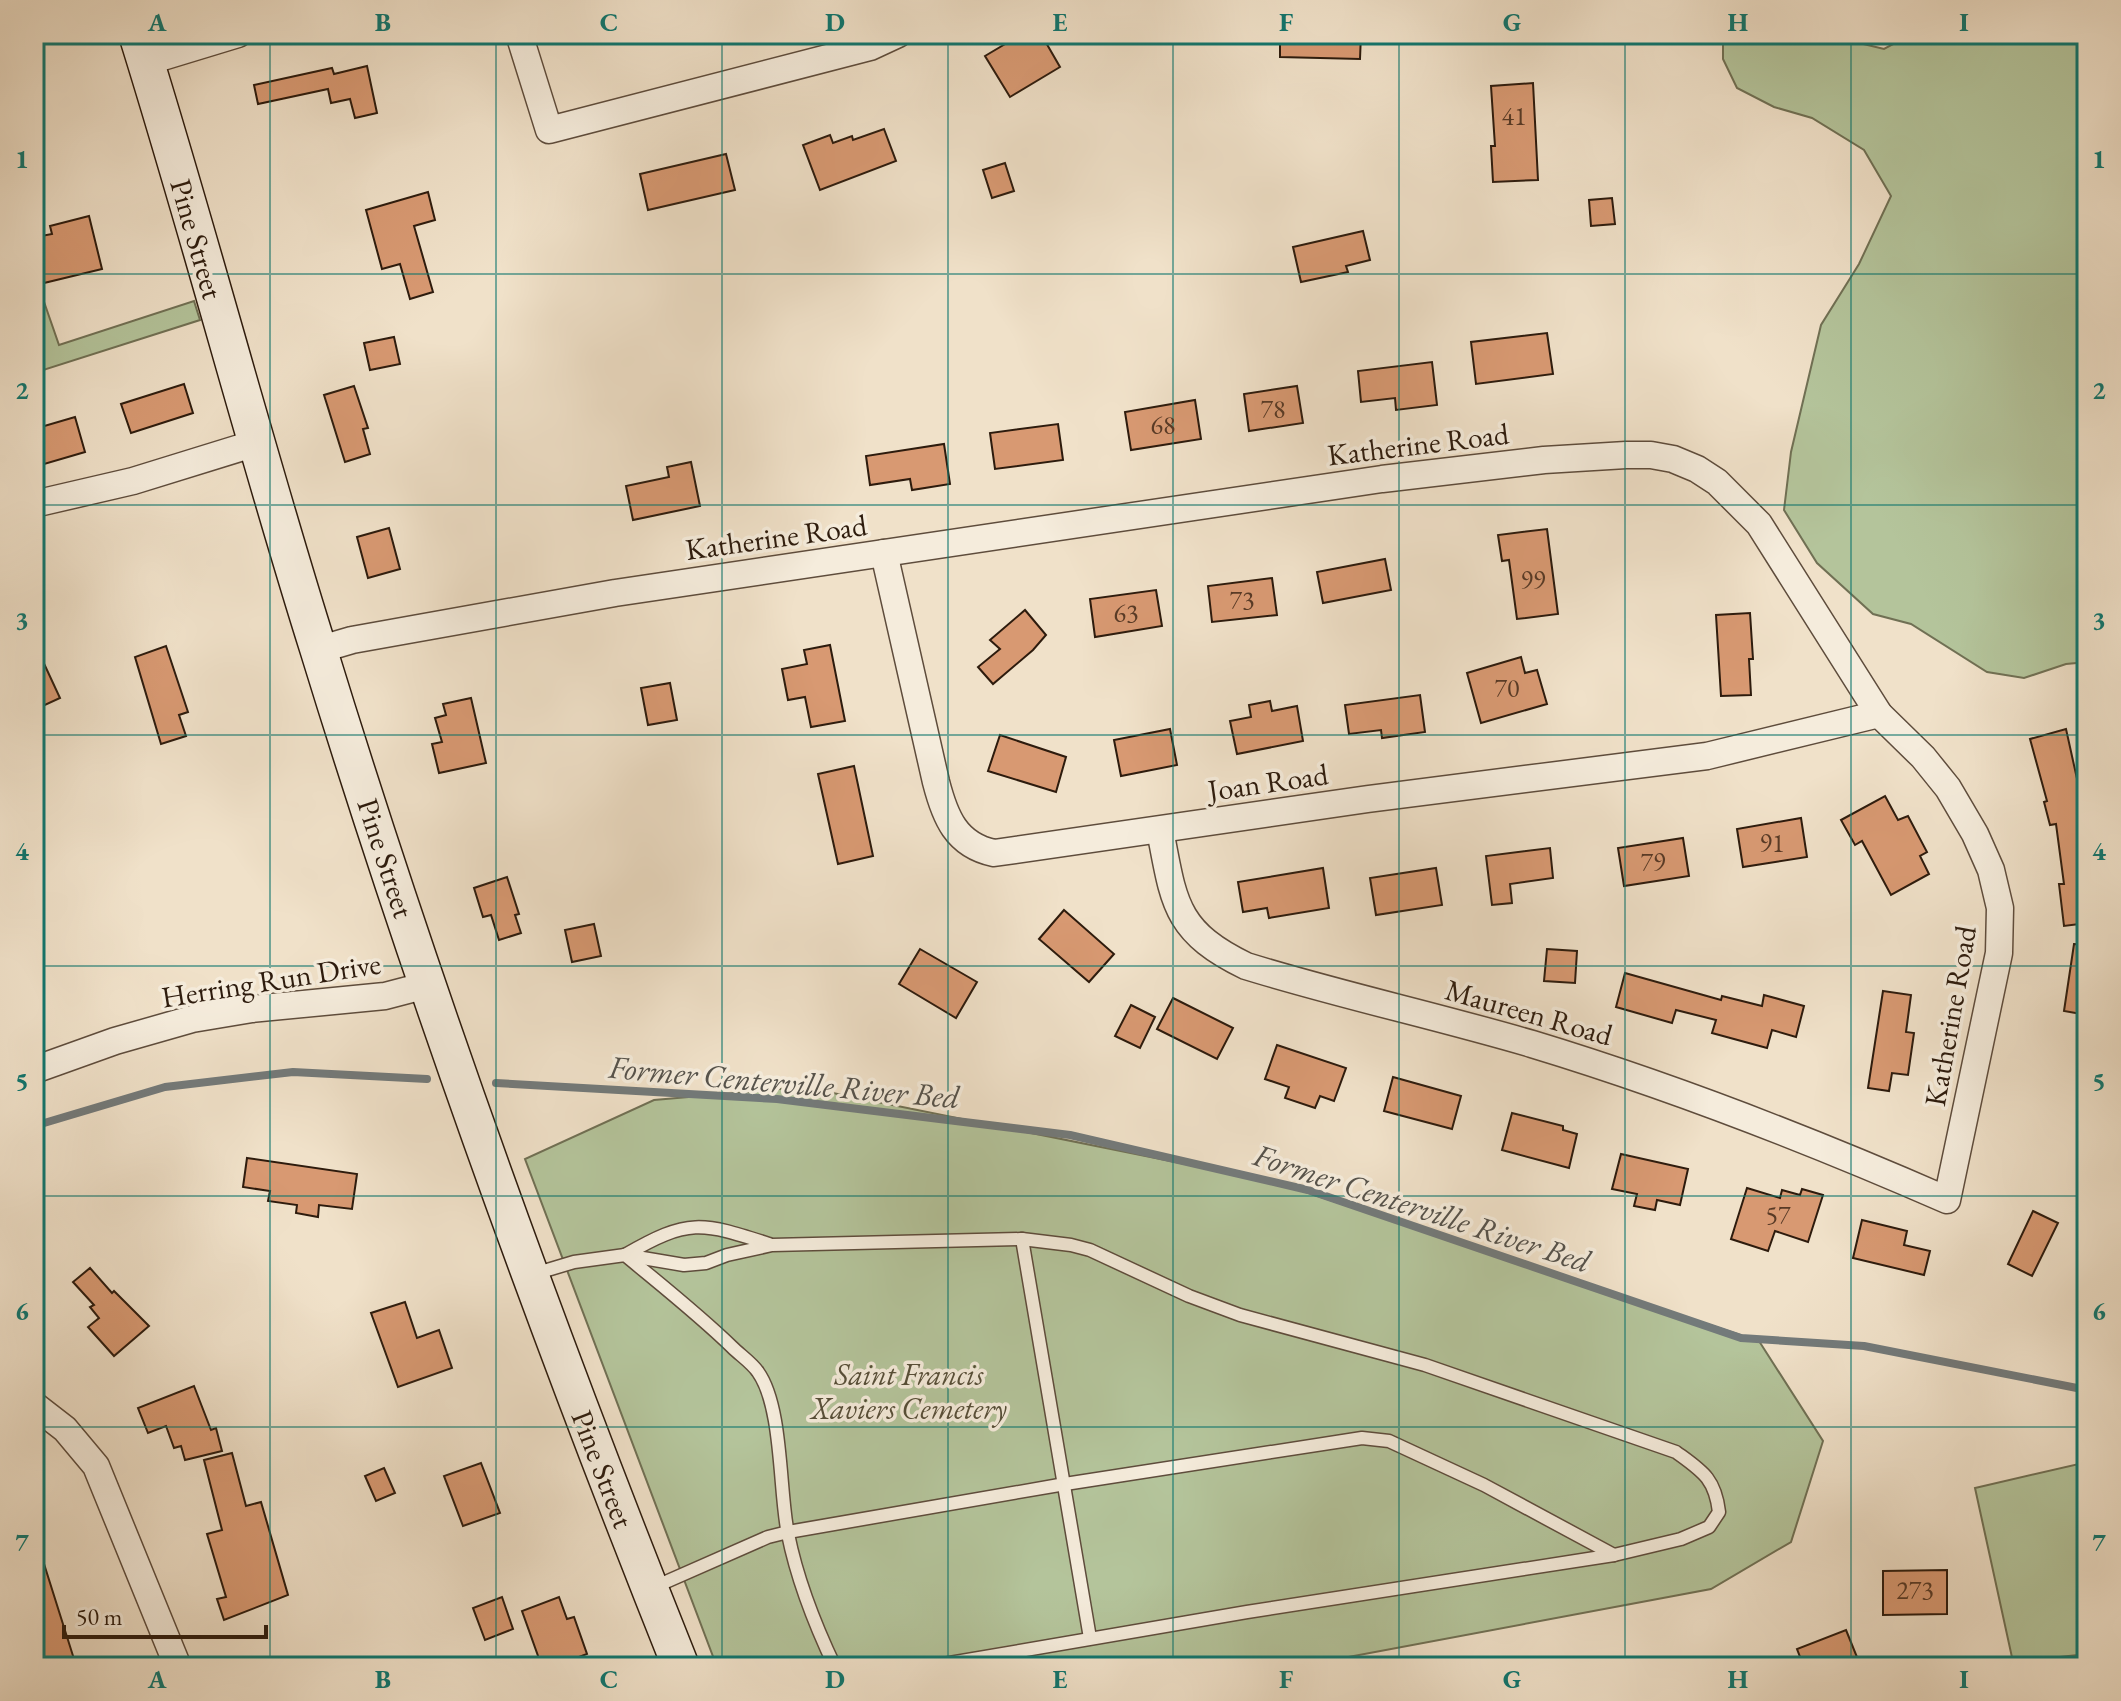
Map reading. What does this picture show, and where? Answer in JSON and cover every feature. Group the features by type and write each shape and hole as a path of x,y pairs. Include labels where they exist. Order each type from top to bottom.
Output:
{"main road":[{"name":"Pine Street","path":"142,48 318,650 427,985 530,1274 681,1667"}],"street":[{"path":"142,48 238,34"},
{"path":"519,34 549,130 870,47 898,34"},
{"path":"34,504 133,481 256,443"},
{"name":"Katherine Road","path":"318,650 352,640 615,593 1382,479 1544,460 1651,455 1673,459 1697,469 1726,490 1759,524 1879,714 1923,757 1948,788 1983,852 2000,908 1999,953 1947,1200"},
{"name":"Joan Road","path":"884,553 936,782 948,819 959,835 979,850 1007,853 1368,799 1707,756 1879,714"},
{"name":"Maureen Road","path":"1160,830 1172,891 1184,921 1209,946 1246,966 1532,1044 1642,1079 1823,1146 1947,1200"},
{"name":"Herring Run Drive","path":"34,1070 115,1041 192,1019 252,1009 385,996 427,985"},
{"path":"34,1405 65,1429 96,1466 178,1667"}],"lane":[{"path":"625,1255 652,1239 691,1226 712,1226 772,1245"},
{"path":"530,1274 574,1262 625,1255 684,1265 706,1263 772,1245 1022,1239 1090,1250 1189,1296 1240,1315 1425,1365 1676,1452 1707,1474 1717,1496 1719,1512 1709,1527 1681,1539 1614,1555 926,1667"},
{"path":"1022,1239 1090,1638"},
{"path":"625,1255 716,1331 758,1372 773,1416 788,1532 798,1571 835,1667"},
{"path":"650,1589 768,1537 788,1532 1065,1484 1362,1438 1389,1441 1484,1485 1614,1555"}],"green space":[{"path":"1723,34 1842,34 1851,41 1884,49 1912,34 2087,34 2087,662 2066,664 2024,678 1987,672 1911,624 1873,614 1817,563 1784,510 1791,452 1821,325 1859,264 1891,196 1864,150 1812,118 1774,107 1737,88 1723,59"},
{"path":"34,273 59,345 194,301 200,320 34,373"},
{"name":"Saint Francis Xaviers Cemetery","path":"803,1087 1275,1182 1759,1341 1823,1441 1791,1542 1711,1589 1295,1667 717,1667 525,1159 654,1100"},
{"path":"2083,1463 2087,1466 2087,1654 2013,1662 1975,1488"}],"building":[{"path":"1022,34 1041,34 1060,67 1010,97 985,56"},
{"path":"1280,34 1361,34 1360,59 1280,57"},
{"path":"367,66 377,113 355,118 350,99 331,103 328,89 258,104 254,85 332,68 334,74"},
{"path":"1533,83 1538,180 1493,182 1491,146 1495,146 1491,86"},
{"path":"884,129 896,161 820,190 803,145 830,135 833,143 852,136 853,140"},
{"path":"726,154 735,190 648,210 640,174"},
{"path":"1005,163 1014,191 992,198 983,170"},
{"path":"428,192 435,220 414,226 433,292 410,299 400,264 382,269 366,210"},
{"path":"1612,198 1615,224 1591,226 1589,200"},
{"path":"89,216 102,269 44,283 36,254 40,253 36,237 52,234 50,226"},
{"path":"1363,231 1370,260 1346,266 1348,272 1301,282 1293,247"},
{"path":"1547,333 1553,374 1476,384 1471,342"},
{"path":"394,337 400,364 370,370 364,343"},
{"path":"1432,362 1437,405 1396,410 1395,398 1361,402 1358,371"},
{"path":"184,384 193,413 131,433 121,404"},
{"path":"354,386 368,428 363,429 370,454 345,462 324,395"},
{"path":"1297,386 1303,423 1249,431 1244,394"},
{"path":"1195,400 1201,439 1131,450 1125,412"},
{"path":"75,417 85,452 34,467 34,429"},
{"path":"1058,424 1063,460 995,469 990,433"},
{"path":"944,444 950,484 912,490 910,479 870,485 866,456"},
{"path":"691,462 700,506 633,520 626,486 669,477 667,467"},
{"path":"389,528 400,569 368,578 357,537"},
{"path":"1547,529 1558,614 1517,619 1509,560 1502,561 1498,535"},
{"path":"1385,559 1391,590 1323,603 1317,572"},
{"path":"1272,578 1277,615 1212,622 1208,586"},
{"path":"1156,590 1162,626 1095,637 1090,599"},
{"path":"1025,610 1046,635 993,684 978,667 1000,649 990,640"},
{"path":"1750,613 1753,659 1749,659 1751,695 1721,696 1716,615"},
{"path":"34,642 60,698 34,710"},
{"path":"830,645 845,721 811,727 805,697 788,700 782,669 807,664 804,650"},
{"path":"166,646 188,712 179,715 186,736 161,744 135,657"},
{"path":"1521,657 1525,673 1537,670 1547,704 1481,723 1467,673"},
{"path":"670,683 677,720 648,725 641,688"},
{"path":"1420,695 1425,732 1382,738 1381,730 1349,734 1345,705"},
{"path":"471,698 486,763 439,773 432,744 442,742 435,718 446,715 443,704"},
{"path":"1270,701 1272,711 1297,706 1303,741 1237,754 1230,721 1251,717 1249,705"},
{"path":"1170,729 1177,765 1121,776 1114,740"},
{"path":"2066,729 2087,824 2087,923 2064,926 2059,884 2064,884 2056,824 2050,825 2044,802 2047,801 2030,739"},
{"path":"1000,735 1066,757 1056,792 988,771"},
{"path":"854,766 873,856 838,864 818,774"},
{"path":"1885,796 1898,820 1908,816 1927,852 1920,856 1929,874 1891,895 1862,841 1855,845 1841,820"},
{"path":"1801,818 1807,857 1743,867 1737,829"},
{"path":"1683,838 1689,876 1624,886 1618,848"},
{"path":"1550,848 1553,878 1510,884 1512,903 1492,905 1486,856"},
{"path":"1323,868 1329,908 1269,918 1267,908 1243,912 1238,882"},
{"path":"1436,868 1442,905 1376,915 1370,878"},
{"path":"507,877 519,914 515,915 521,933 499,940 491,915 483,917 474,888"},
{"path":"1064,910 1114,954 1089,982 1039,939"},
{"path":"594,924 601,956 572,962 565,930"},
{"path":"2074,944 2087,945 2087,1015 2064,1011"},
{"path":"920,949 977,982 956,1018 899,984"},
{"path":"1547,949 1577,951 1575,983 1544,981"},
{"path":"1625,973 1721,1000 1722,996 1762,1006 1764,995 1804,1006 1796,1037 1772,1030 1767,1048 1712,1033 1716,1020 1676,1010 1672,1023 1616,1007"},
{"path":"1883,991 1911,995 1906,1032 1914,1033 1908,1075 1892,1073 1889,1091 1868,1088"},
{"path":"1173,998 1233,1028 1217,1059 1157,1029"},
{"path":"1131,1005 1155,1017 1140,1048 1115,1036"},
{"path":"1277,1045 1346,1068 1334,1101 1320,1096 1315,1108 1285,1098 1289,1087 1265,1079"},
{"path":"1393,1077 1461,1096 1452,1129 1384,1111"},
{"path":"1512,1113 1563,1126 1563,1130 1577,1134 1569,1168 1502,1150"},
{"path":"1621,1154 1688,1169 1680,1205 1657,1200 1655,1210 1634,1206 1637,1194 1612,1189"},
{"path":"247,1158 357,1174 352,1209 319,1205 318,1217 296,1213 297,1205 268,1201 270,1191 243,1187"},
{"path":"1747,1188 1780,1198 1782,1190 1800,1195 1802,1189 1823,1195 1808,1242 1775,1231 1768,1251 1731,1239"},
{"path":"2033,1211 2058,1223 2032,1276 2008,1264"},
{"path":"1862,1220 1907,1231 1904,1245 1930,1251 1924,1275 1853,1258"},
{"path":"90,1268 112,1293 114,1291 149,1326 114,1356 88,1327 99,1318 90,1307 94,1305 73,1282"},
{"path":"405,1302 417,1338 439,1330 452,1368 398,1387 371,1313"},
{"path":"194,1386 211,1430 216,1428 222,1451 185,1460 181,1446 174,1448 166,1426 148,1433 138,1408"},
{"path":"232,1453 246,1506 261,1502 288,1595 224,1620 217,1599 226,1597 207,1534 222,1530 204,1460"},
{"path":"481,1463 500,1513 463,1526 444,1476"},
{"path":"384,1468 395,1493 376,1501 365,1476"},
{"path":"34,1548 39,1548 74,1659 47,1667 37,1667 34,1658"},
{"path":"1947,1570 1947,1614 1883,1615 1883,1571"},
{"path":"502,1597 513,1629 485,1640 473,1608"},
{"path":"559,1597 567,1619 574,1617 587,1654 576,1658 580,1667 542,1667 522,1611"},
{"path":"1846,1630 1861,1667 1804,1667 1797,1649"}],"waterway":[{"name":"Former Centerville River Bed","path":"34,1126 165,1087 293,1072 427,1079"},
{"name":"Former Centerville River Bed","path":"496,1083 777,1099 1070,1135 1308,1190 1741,1338 1864,1346 2087,1390"}]}
